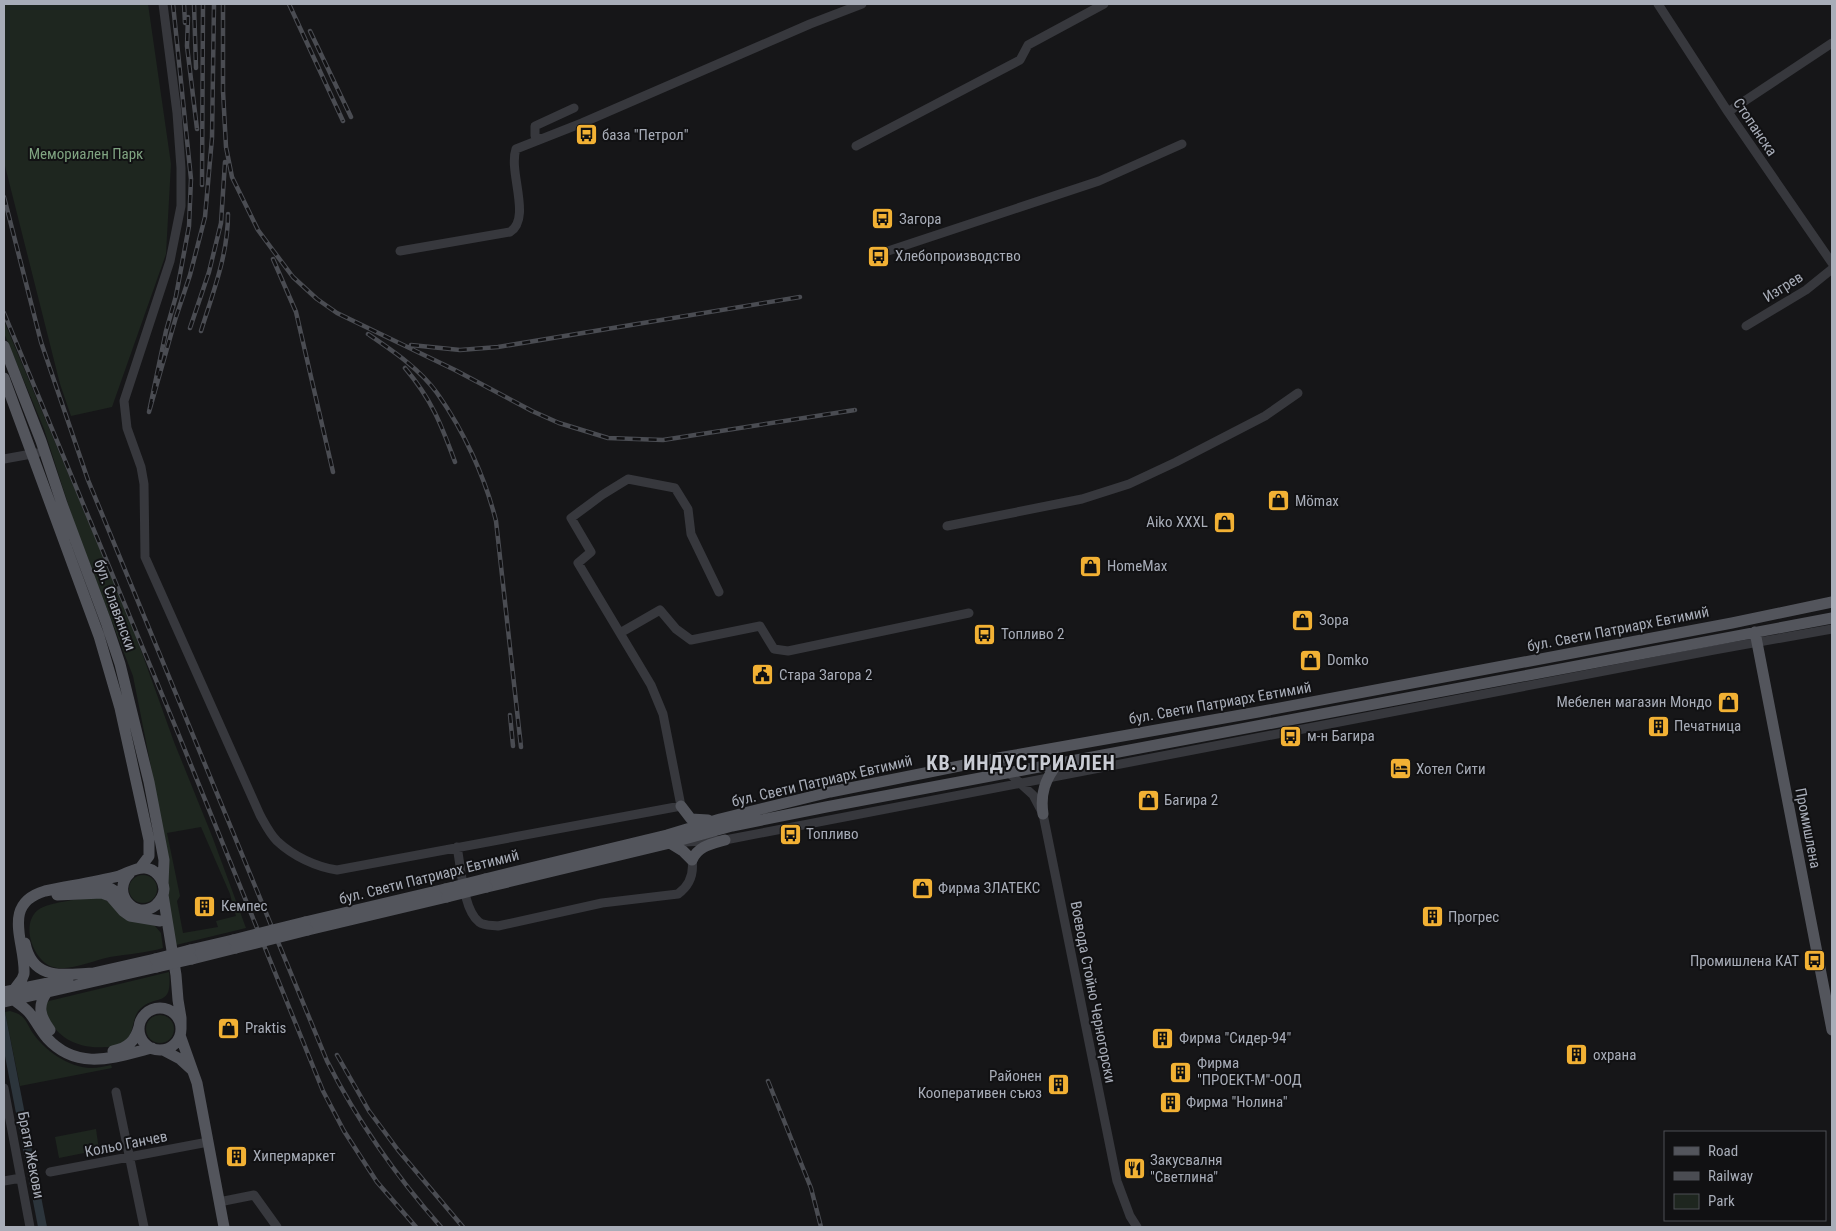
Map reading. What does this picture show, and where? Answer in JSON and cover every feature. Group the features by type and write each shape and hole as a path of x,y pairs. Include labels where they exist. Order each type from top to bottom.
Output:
{"main road":[{"name":"бул. Славянски","path":"4,346 39,453 46,494 99,636 120,708 149,844 149,856 135,870"},
{"name":"бул. Славянски","path":"4,378 62,504 113,642 128,692 144,758 163,856 163,889 181,1018 180,1032 195,1074 222,1227"},
{"name":"бул. Свети Патриарх Евтимий","path":"668,839 720,819 830,792 1004,757 1258,712 1732,623 1832,602"},
{"path":"1732,623 1756,638 1779,613"},
{"name":"бул. Свети Патриарх Евтимий","path":"9,996 47,992 191,954 668,839 1058,762 1756,638 1832,618"},
{"name":"Промишлена","path":"1756,638 1832,1030"},
{"path":"1043,814 1042,792 1058,762"},
{"path":"681,806 690,819 704,821 720,819"},
{"path":"681,806 680,820 668,839 683,850 692,860 697,851 725,840"},
{"path":"47,992 40,1004 42,1016 56,1037 77,1049 100,1053 122,1049 134,1039 147,1012 162,1008 171,1011 179,1020 180,1032 174,1045 108,1059 93,1060 73,1055 50,1040 30,1014 9,996 24,974 17,926 19,914 28,901 36,894 135,870 149,869 156,872 163,889 154,906 140,910 131,906 114,889 104,886 93,886 53,895 39,900 30,908 25,918 23,930 26,949 37,967 48,973 94,973"},
{"path":"126,900 122,885 135,870"},
{"path":"53,895 102,893 110,896 130,916 160,921"},
{"name":"бул. Славянски","path":"140,910 153,915 168,932"},
{"name":"бул. Свети Патриарх Евтимий","path":"9,996 94,973 156,963"},
{"path":"162,1008 172,998 176,983"},
{"path":"139,1027 142,1040 180,1059 195,1074"}],"street":[{"path":"163,4 177,113 181,168 181,206 170,261 124,401 127,428 141,466 144,484 145,557 260,815 277,841 303,859 337,870 681,806 663,714 651,685 578,562 591,552 571,518 628,479 675,488 688,509 691,534 719,592"},
{"path":"400,251 510,232 516,228 520,218 516,149 862,4"},
{"path":"856,146 1020,60 1028,45 1104,4"},
{"name":"Стопанска","path":"1658,4 1728,112 1832,263"},
{"path":"1728,112 1832,43"},
{"path":"541,140 535,136 535,126 574,108"},
{"path":"882,253 1099,181 1182,144"},
{"name":"Изгрев","path":"1746,326 1806,290 1832,269"},
{"path":"947,526 1082,499 1128,484 1176,462 1265,416 1298,393"},
{"path":"4,459 39,453"},
{"path":"620,633 660,610 676,629 691,640 760,626 774,649 788,651 968,613"},
{"path":"668,839 725,840 1019,784 1756,638 1832,629"},
{"path":"1004,757 1008,772"},
{"name":"Воевода Стойно Черногорски","path":"1008,772 1033,795 1043,814 1117,1181 1130,1216 1137,1227"},
{"path":"457,847 467,903 479,922 498,926 602,903 678,894 689,881 692,860"},
{"name":"Братя Жекови","path":"4,1091 30,1227"},
{"path":"116,1092 144,1227"},
{"name":"Кольо Ганчев","path":"50,1172 208,1142"},
{"path":"4,1181 21,1178"},
{"path":"219,1202 254,1195 277,1227"}],"green space":[{"name":"Мемориален Парк","path":"4,4 148,4 171,164 166,254 112,407 71,416 60,384 4,162"},
{"path":"4,321 133,628 174,742 212,836 246,928 176,945 170,917 152,772 133,676 77,532 44,429 4,333","holes":["201,827 230,894 236,916 216,921 218,927 183,933 177,901 180,896 167,833"]},
{"path":"143,875 153,879 157,889 153,899 143,903 133,899 129,889 133,879"},
{"path":"91,897 101,898 155,926 161,933 163,948 110,957 66,968 53,967 46,963 40,958 31,942 30,924 33,916 38,910 49,905"},
{"path":"169,972 170,984 166,996 146,1004 140,1009 135,1017 130,1035 124,1042 117,1045 96,1047 70,1041 56,1030 47,1014 45,1007 49,1001"},
{"path":"10,1011 22,1016 43,1046 58,1057 82,1067 94,1068 111,1065 112,1068 20,1086 5,1012"},
{"path":"160,1015 170,1019 174,1029 170,1039 160,1043 150,1039 146,1029 150,1019"},
{"path":"96,1129 99,1150 59,1158 55,1137"}],"shaded area":[{"path":"4,1012 47,1227 38,1227 4,1051"}],"railway":[{"path":"173,4 191,179 189,226 176,296 166,331 149,412 190,275 205,217 212,138 214,4"},
{"path":"184,4 185,23"},
{"path":"194,4 196,68"},
{"path":"202,185 203,4"},
{"path":"223,4 223,91 226,147 232,177 258,230 293,277 317,299 337,313 455,370 532,411 559,423 608,438 663,440 855,410"},
{"path":"289,4 343,121"},
{"path":"188,17 187,46 197,129"},
{"path":"310,31 351,117"},
{"path":"190,328 209,272 221,223 225,162"},
{"path":"4,197 41,342 88,480 327,1061 352,1106 379,1148 441,1227"},
{"path":"201,331 223,259 228,214"},
{"path":"273,259 296,312 333,472"},
{"path":"411,345 460,350 498,347 800,297"},
{"path":"4,313 178,733 323,1091 344,1131 377,1182 416,1227"},
{"path":"368,334 414,368 430,384 456,423 480,471 496,521 521,747"},
{"path":"405,368 435,413 455,462"},
{"path":"510,715 513,746"},
{"path":"337,1055 369,1111 398,1150 463,1227"},
{"path":"768,1081 811,1188 821,1227"}],"place":[{"name":"база \"Петрол\"","path":"586,135"},
{"name":"Загора","path":"883,219"},
{"name":"Хлебопроизводство","path":"879,256"},
{"name":"Mömax","path":"1279,501"},
{"name":"Aiko XXXL","path":"1224,522"},
{"name":"HomeMax","path":"1091,566"},
{"name":"Зора","path":"1303,620"},
{"name":"Топливо 2","path":"985,634"},
{"name":"Domko","path":"1311,660"},
{"name":"Стара Загора 2","path":"763,675"},
{"name":"Мебелен магазин Мондо","path":"1728,702"},
{"name":"Печатница","path":"1658,726"},
{"name":"м-н Багира","path":"1291,736"},
{"name":"Хотел Сити","path":"1400,769"},
{"name":"Багира 2","path":"1148,800"},
{"name":"Топливо","path":"790,834"},
{"name":"Фирма ЗЛАТЕКС","path":"922,888"},
{"name":"Кемпес","path":"205,906"},
{"name":"Прогрес","path":"1432,917"},
{"name":"Промишлена КАТ","path":"1815,961"},
{"name":"Praktis","path":"229,1028"},
{"name":"Фирма \"Сидер-94\"","path":"1163,1038"},
{"name":"охрана","path":"1577,1055"},
{"name":"Фирма \"ПРОЕКТ-М\"-ООД","path":"1181,1072"},
{"name":"Районен Кооперативен съюз","path":"1058,1085"},
{"name":"Фирма \"Нолина\"","path":"1170,1102"},
{"name":"Хипермаркет","path":"237,1156"},
{"name":"Закусвалня \"Светлина\"","path":"1134,1169"}],"district":[{"name":"КВ. ИНДУСТРИАЛЕН","path":"1021,763"}]}
